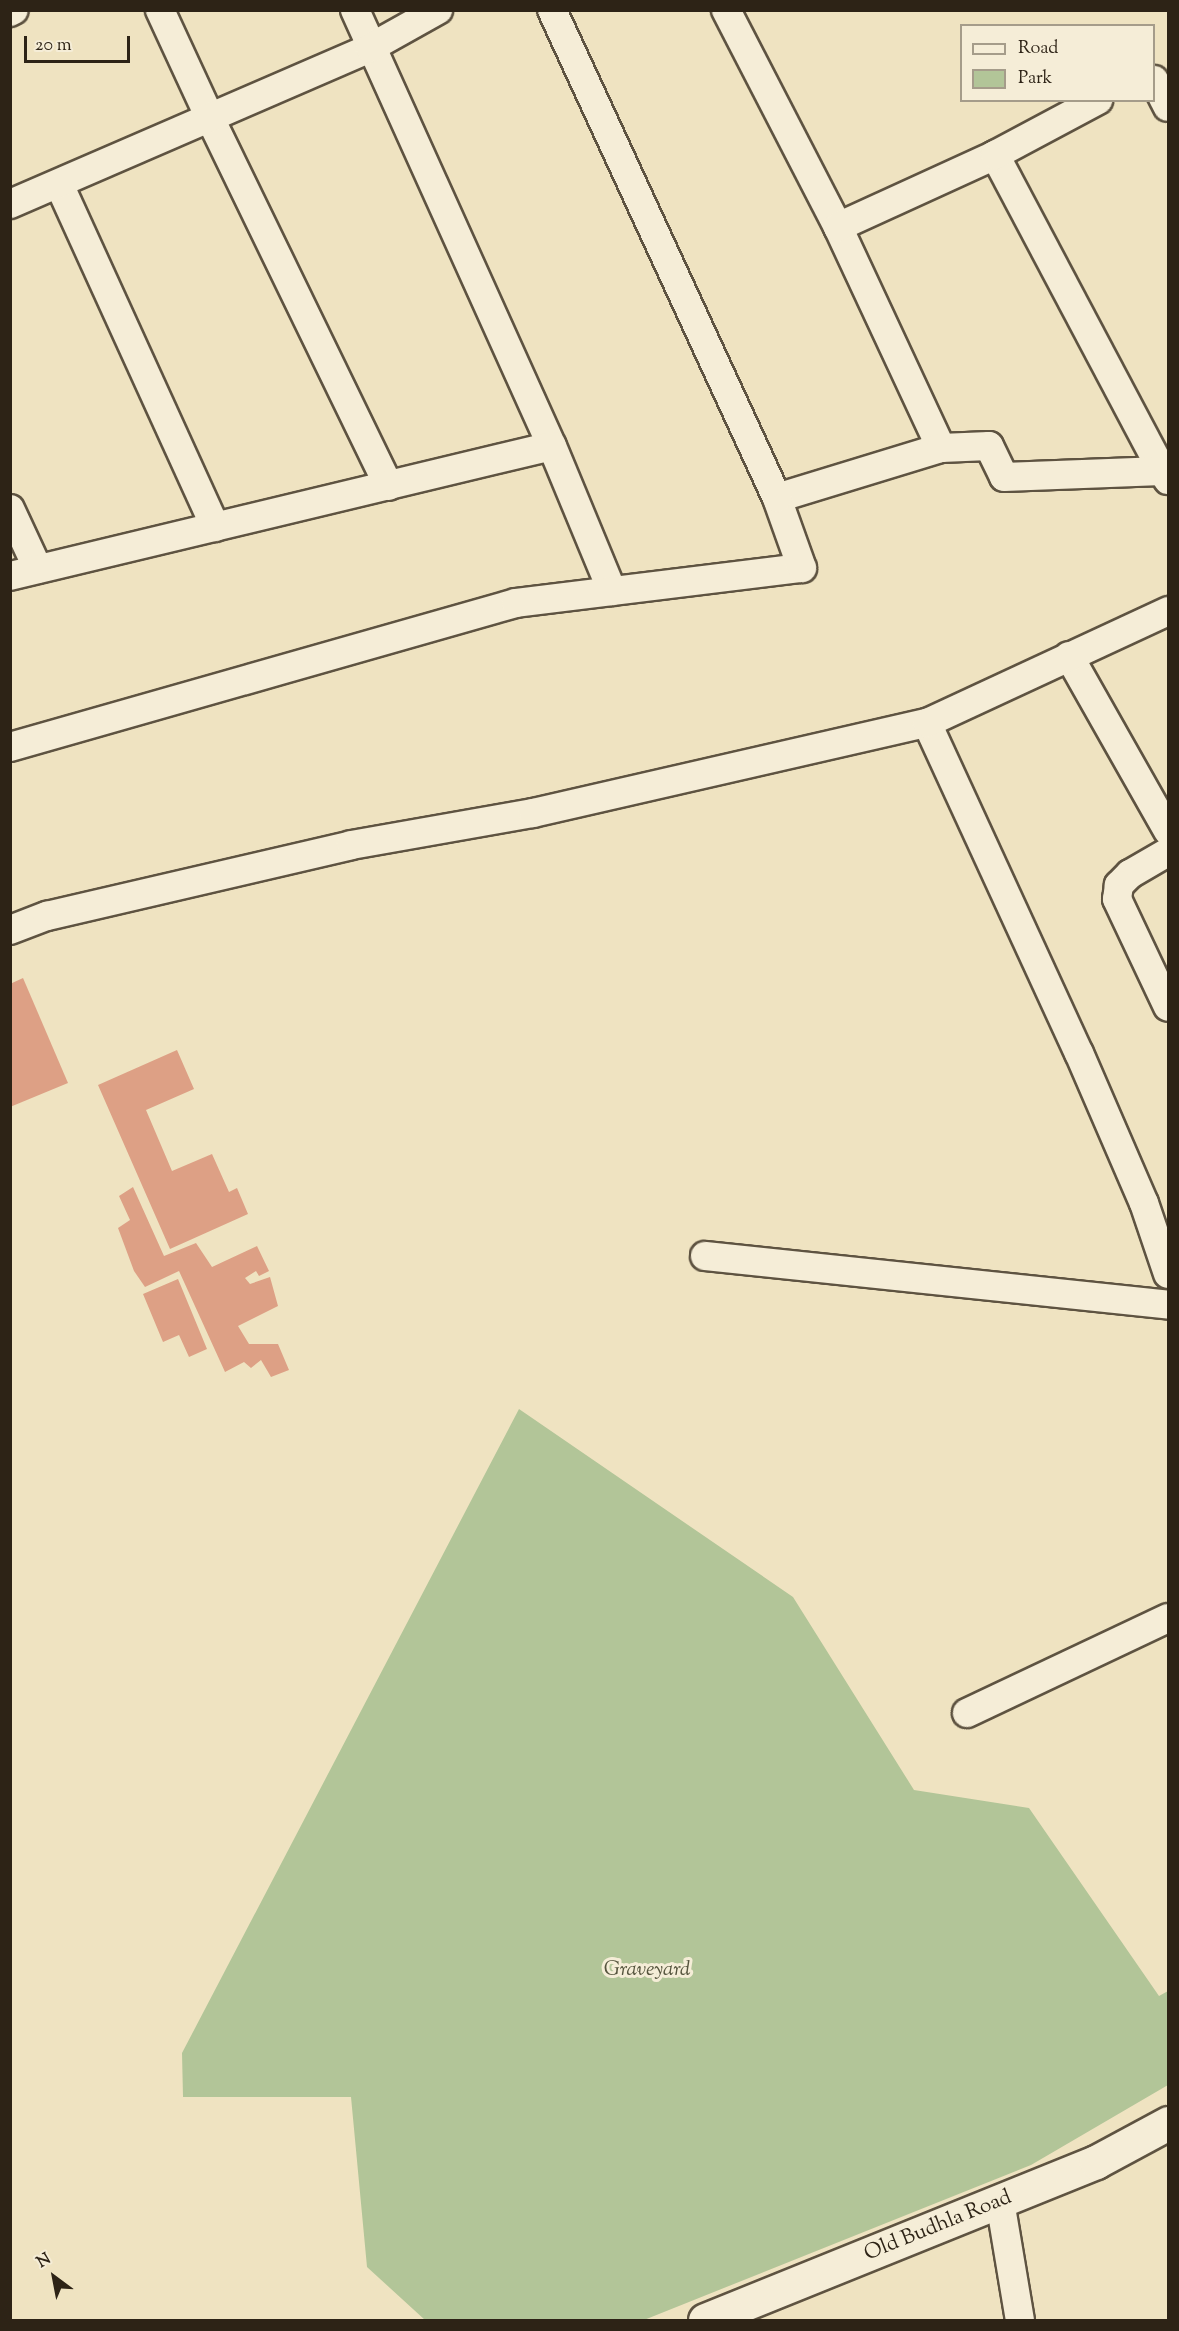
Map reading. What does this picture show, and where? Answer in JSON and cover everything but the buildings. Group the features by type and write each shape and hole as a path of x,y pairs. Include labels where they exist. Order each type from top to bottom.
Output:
{"main road":[{"name":"Old Budhla Road","path":"705,2320 1096,2162 1168,2123"}],"street":[{"path":"160,10 388,486"},
{"path":"355,10 370,48 552,446 612,591"},
{"path":"10,204 370,48 438,10"},
{"path":"10,747 516,603 802,568 777,498 552,10"},
{"path":"726,10 838,227 941,448"},
{"path":"1155,82 1168,107"},
{"path":"838,227 995,155 1094,102"},
{"path":"777,498 941,448 989,446 1004,477 1165,476 995,155"},
{"path":"59,184 215,527"},
{"path":"10,576 552,446"},
{"path":"10,509 38,569"},
{"path":"10,930 47,916 351,845 533,813 927,723 1168,611"},
{"path":"1069,656 1168,831"},
{"path":"927,723 1079,1053 1144,1203 1168,1274"},
{"path":"1168,852 1130,874 1119,885 1117,899 1168,1007"},
{"path":"705,1256 1168,1305"},
{"path":"967,1713 1168,1618"},
{"path":"1000,2201 1020,2320"}],"green space":[{"name":"Graveyard","path":"519,1409 793,1597 914,1790 1029,1808 1159,1996 1168,1991 1168,2085 1031,2165 644,2320 425,2320 367,2267 351,2097 183,2097 182,2053"}]}
